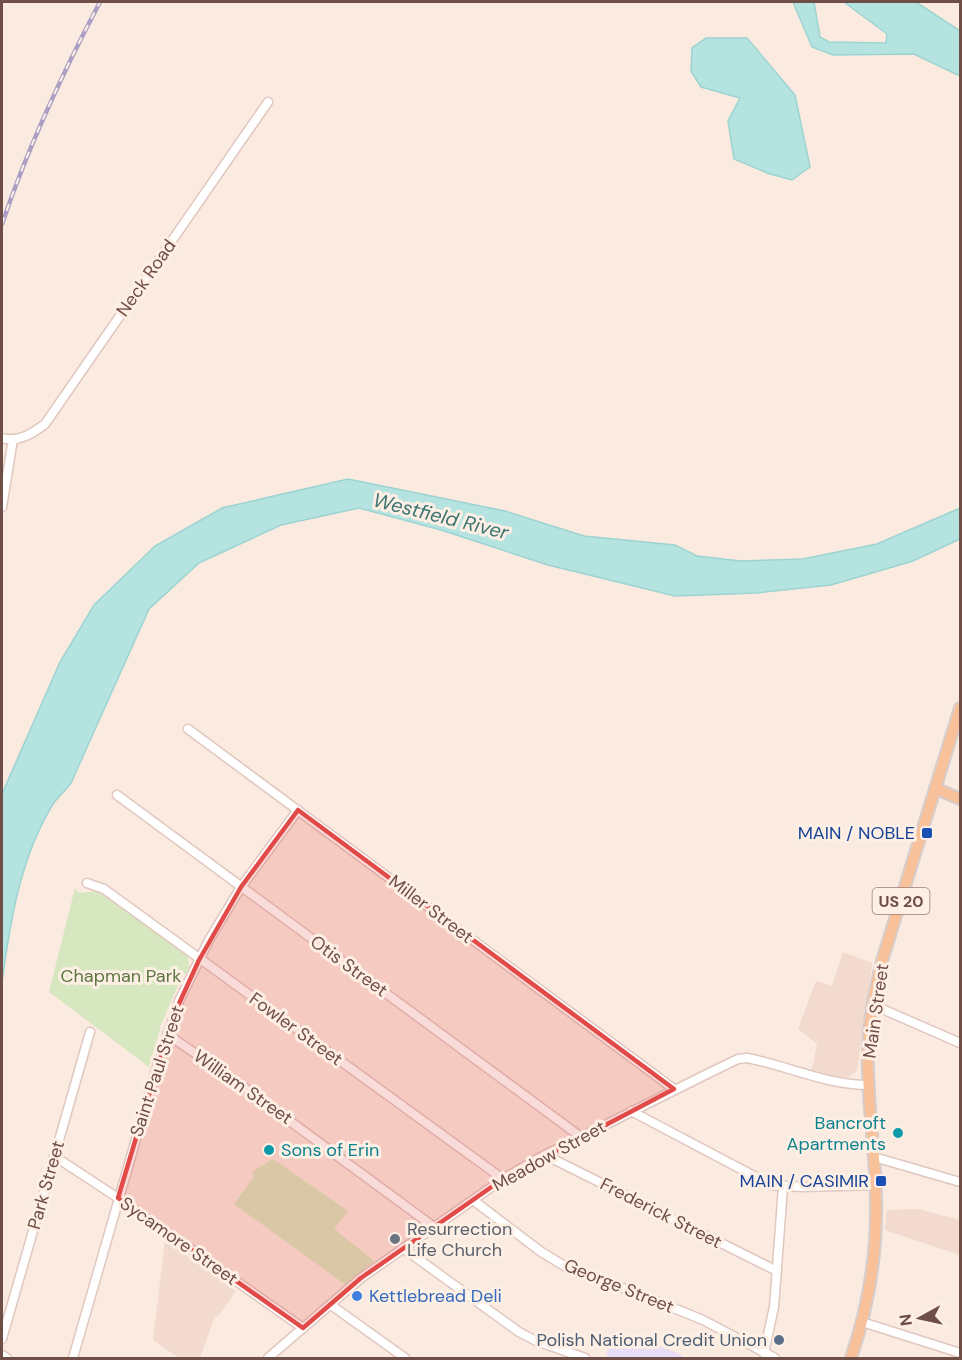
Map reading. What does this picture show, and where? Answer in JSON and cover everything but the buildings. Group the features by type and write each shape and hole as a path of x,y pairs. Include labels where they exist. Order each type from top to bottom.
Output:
{"main road":[{"name":"Main Street","path":"851,1359 862,1322 874,1250 876,1185 868,1048 873,1005 882,961 935,788 958,722 960,708"},
{"path":"935,788 960,799"}],"street":[{"name":"Neck Road","path":"13,439 31,434 45,424 268,102"},
{"path":"2,438 13,439 2,507"},
{"name":"Miller Street","path":"188,729 674,1089"},
{"name":"Otis Street","path":"117,795 581,1137"},
{"name":"Saint Paul Street","path":"73,1359 167,1034 199,960 241,887 298,810"},
{"name":"Fowler Street","path":"87,883 104,890 503,1179"},
{"path":"873,1005 960,1040"},
{"name":"Park Street","path":"2,1339 90,1032"},
{"name":"William Street","path":"167,1034 434,1227"},
{"name":"Meadow Street","path":"268,1359 362,1278 503,1179 674,1089 745,1058 837,1083 869,1085"},
{"path":"631,1111 765,1182 783,1187 876,1185"},
{"name":"Frederick Street","path":"545,1155 777,1271"},
{"name":"Sycamore Street","path":"54,1156 118,1198 303,1328"},
{"path":"874,1157 960,1182"},
{"path":"764,1353 772,1317 783,1187"},
{"name":"George Street","path":"473,1200 540,1251 569,1269 703,1320 775,1359"},
{"path":"403,1248 519,1332 536,1341 585,1359"},
{"path":"331,1305 405,1359"},
{"path":"862,1322 960,1353"},
{"path":"2,1355 7,1359"}],"highlighted area":[{"path":"298,810 674,1089 503,1179 361,1278 303,1328 118,1198 171,1021 199,960 241,887"}],"shaded area":[{"path":"843,952 872,963 858,1065 856,1072 848,1077 812,1070 817,1044 798,1029 816,981 832,986"},
{"path":"918,1209 960,1220 960,1255 885,1230 887,1210"},
{"path":"165,1240 236,1291 218,1317 215,1316 200,1358 179,1358 153,1340"},
{"path":"612,1331 681,1354 682,1358 606,1358"}],"green space":[{"name":"Chapman Park","path":"75,888 77,892 83,893 98,889 188,957 189,967 186,974 183,973 161,1025 149,1067 49,992"},
{"path":"273,1159 348,1211 334,1229 374,1261 346,1285 234,1204 253,1178 253,1171"}],"water":[{"path":"793,2 814,2 820,37 829,42 886,43 887,34 844,2 916,2 960,31 960,76 914,54 833,55 812,47"},
{"path":"706,38 747,38 795,95 810,167 792,180 770,174 734,159 728,121 740,98 701,87 691,71 692,48"},
{"name":"Westfield River","path":"348,479 505,511 584,536 675,545 697,556 741,561 803,559 877,544 960,508 960,539 913,561 831,585 756,593 675,596 548,565 441,530 359,508 281,525 199,563 149,609 71,783 53,804 32,846 18,891 2,983 2,794 60,662 94,605 155,546 222,508"}],"railway":[{"path":"2,224 46,111 100,2"}],"place":[{"name":"MAIN / NOBLE","path":"927,833"},
{"name":"Bancroft Apartments","path":"898,1133"},
{"name":"Sons of Erin","path":"269,1150"},
{"name":"MAIN / CASIMIR","path":"881,1181"},
{"name":"Resurrection Life Church","path":"395,1239"},
{"name":"Kettlebread Deli","path":"357,1296"},
{"name":"Polish National Credit Union","path":"779,1340"}]}
